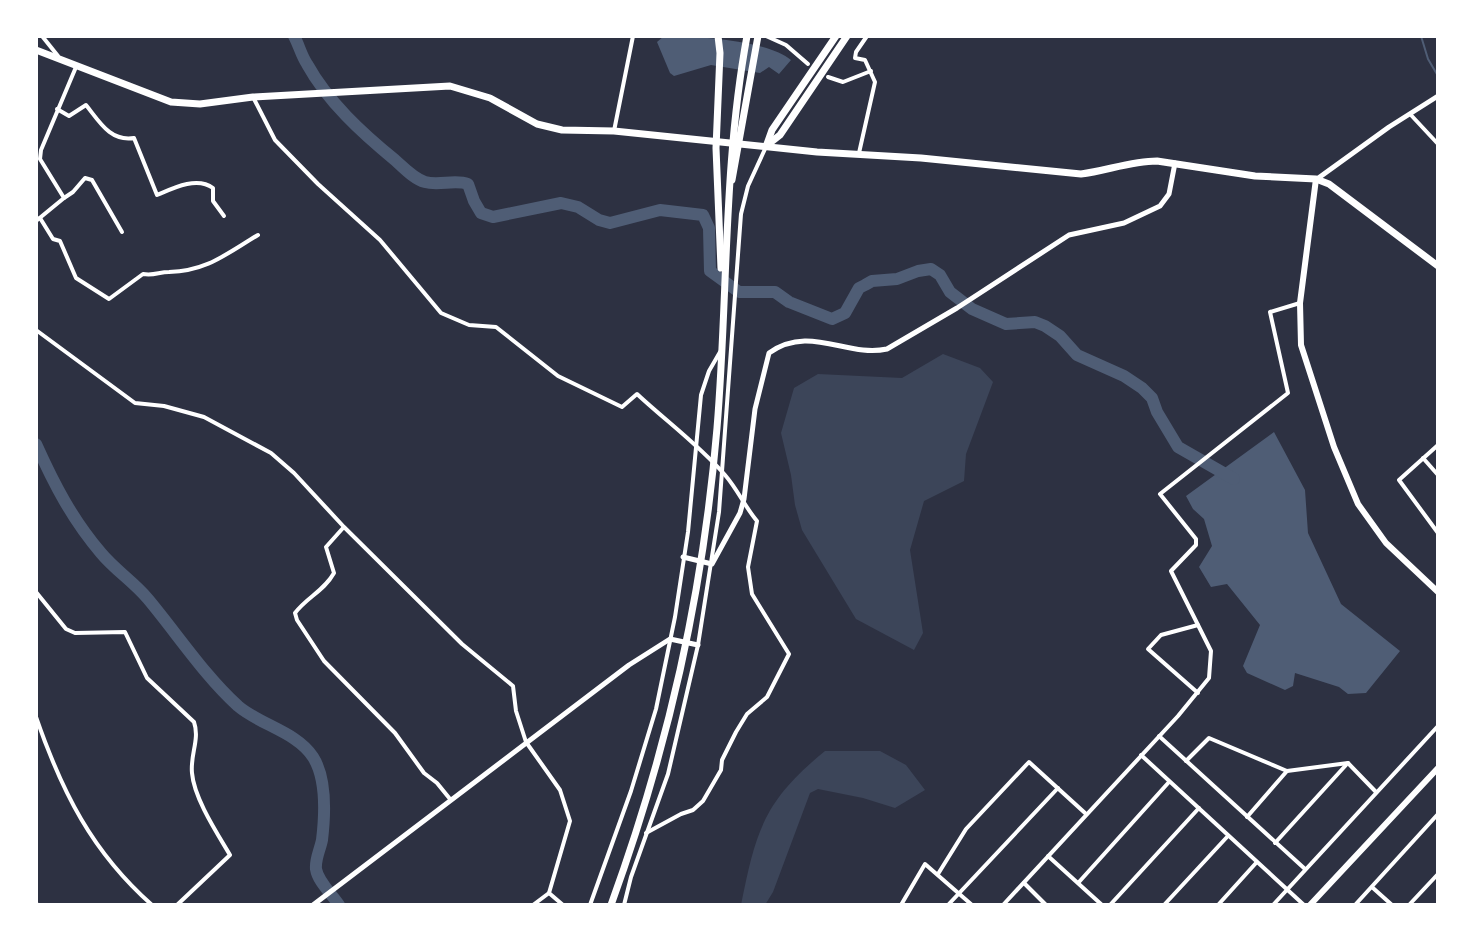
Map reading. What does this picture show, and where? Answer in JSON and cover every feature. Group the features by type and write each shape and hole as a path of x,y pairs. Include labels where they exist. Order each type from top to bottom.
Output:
{"highway":[{"path":"718,36 717,183 724,286"},
{"path":"611,905 655,775 693,616 715,444 732,128 747,36"},
{"path":"728,193 758,36"},
{"path":"766,146 780,135 847,36"},
{"path":"766,146 772,130 835,39"},
{"path":"36,50 171,102 200,104 253,97 450,86 490,98 537,124 562,130 614,131 1081,174 1145,161 1176,162 1255,176 1316,179 1339,190 1438,266"}],"main road":[{"path":"1316,179 1300,303 1301,345 1322,414 1351,491 1368,522 1438,592"},
{"path":"1307,905 1438,768"}],"street":[{"path":"42,36 60,59"},
{"path":"614,131 633,36"},
{"path":"766,36 786,45 808,64"},
{"path":"859,154 875,82 865,60 855,58 867,36"},
{"path":"64,198 40,159 76,67"},
{"path":"828,77 843,82 871,71"},
{"path":"1316,179 1438,96"},
{"path":"253,97 275,140 380,240 441,313 469,325 496,327 558,376 622,407 637,394 722,471 757,521 748,567 752,594 789,654 767,697 747,714 736,732 709,793 693,810 646,833"},
{"path":"57,109 69,116 86,105 110,134 124,140 134,138 157,195 195,183 207,183 213,188 213,201 224,216"},
{"path":"1410,114 1438,144"},
{"path":"624,905 668,774 698,645 712,564 722,471 741,214 748,186 766,146"},
{"path":"712,564 740,513 744,499 755,409 769,353 791,342 810,341 875,351 887,349 957,308 1069,235 1124,223 1160,206 1169,194 1176,162"},
{"path":"122,232 92,180 85,178 73,192 38,220 53,239 60,241 76,278 109,299 143,274 155,276 164,272 183,273 198,269 258,235"},
{"path":"1003,905 1209,678 1211,651 1171,571 1196,545 1196,539 1160,494 1288,393 1270,312 1300,303"},
{"path":"36,330 135,403 164,406 204,417 271,453 462,644 513,686 516,711 526,742 560,790 570,821 549,893 533,905"},
{"path":"590,905 652,722 670,639 689,522 696,429 703,385 715,359 730,342"},
{"path":"1438,445 1399,480 1438,533"},
{"path":"1423,458 1438,475"},
{"path":"344,527 326,547 334,573 320,593 301,605 295,613 297,620 324,661 395,733 424,773 450,799"},
{"path":"683,557 712,564"},
{"path":"36,592 66,629 75,633 125,632 147,678 194,722 197,731 192,775 230,855 177,905"},
{"path":"1198,625 1161,635 1148,649 1198,693"},
{"path":"313,905 617,673 670,639 698,645"},
{"path":"36,717 55,772 93,839 129,885 152,905"},
{"path":"1273,905 1438,726"},
{"path":"1159,736 1306,870"},
{"path":"1186,761 1209,738 1287,771 1348,763"},
{"path":"1141,755 1227,837 1307,905"},
{"path":"938,874 966,829 1029,762 1086,814"},
{"path":"1348,763 1376,792"},
{"path":"1275,843 1348,763"},
{"path":"1247,817 1287,771"},
{"path":"1079,882 1169,782"},
{"path":"948,905 1058,788"},
{"path":"1110,905 1199,808"},
{"path":"1355,905 1438,814"},
{"path":"1164,905 1227,837"},
{"path":"1048,856 1102,905"},
{"path":"1218,905 1256,863"},
{"path":"901,905 925,864 972,905"},
{"path":"1409,905 1438,874"},
{"path":"1024,883 1046,905"},
{"path":"1372,887 1392,905"},
{"path":"549,893 563,905"}],"shaded area":[{"path":"664,36 712,38 749,44 780,53 791,60 779,74 769,67 760,73 711,65 674,76 657,42"},
{"path":"943,354 980,368 993,382 966,454 964,481 924,501 910,550 923,633 914,650 856,619 802,530 781,433 794,388 818,374 902,378"},
{"path":"1274,432 1305,490 1308,533 1341,604 1400,651 1366,693 1348,694 1339,687 1295,673 1293,686 1285,690 1247,673 1243,666 1260,625 1227,584 1211,587 1199,567 1212,546 1204,519 1193,509 1186,496"},
{"path":"825,751 880,751 906,765 925,790 895,808 818,789 810,793 773,892 765,905 741,905 752,856 766,819 788,786"}],"waterway":[{"path":"294,36 315,78 358,128 421,181 468,184 481,213 493,217 561,203 578,207 610,223 660,210 703,215 709,228 710,271 739,292 775,292 789,302 832,319 845,313 859,288 872,281 897,279 931,269 940,275 950,292 972,309 1006,324 1035,322 1045,326 1060,336 1077,355 1124,376 1142,388 1152,398 1178,447 1234,479"},
{"path":"1421,36 1428,59 1438,76"},
{"path":"36,444 64,501 106,559 148,599 238,706 298,741 313,757 321,776 324,797 322,840 316,869 322,883 339,905"}]}
